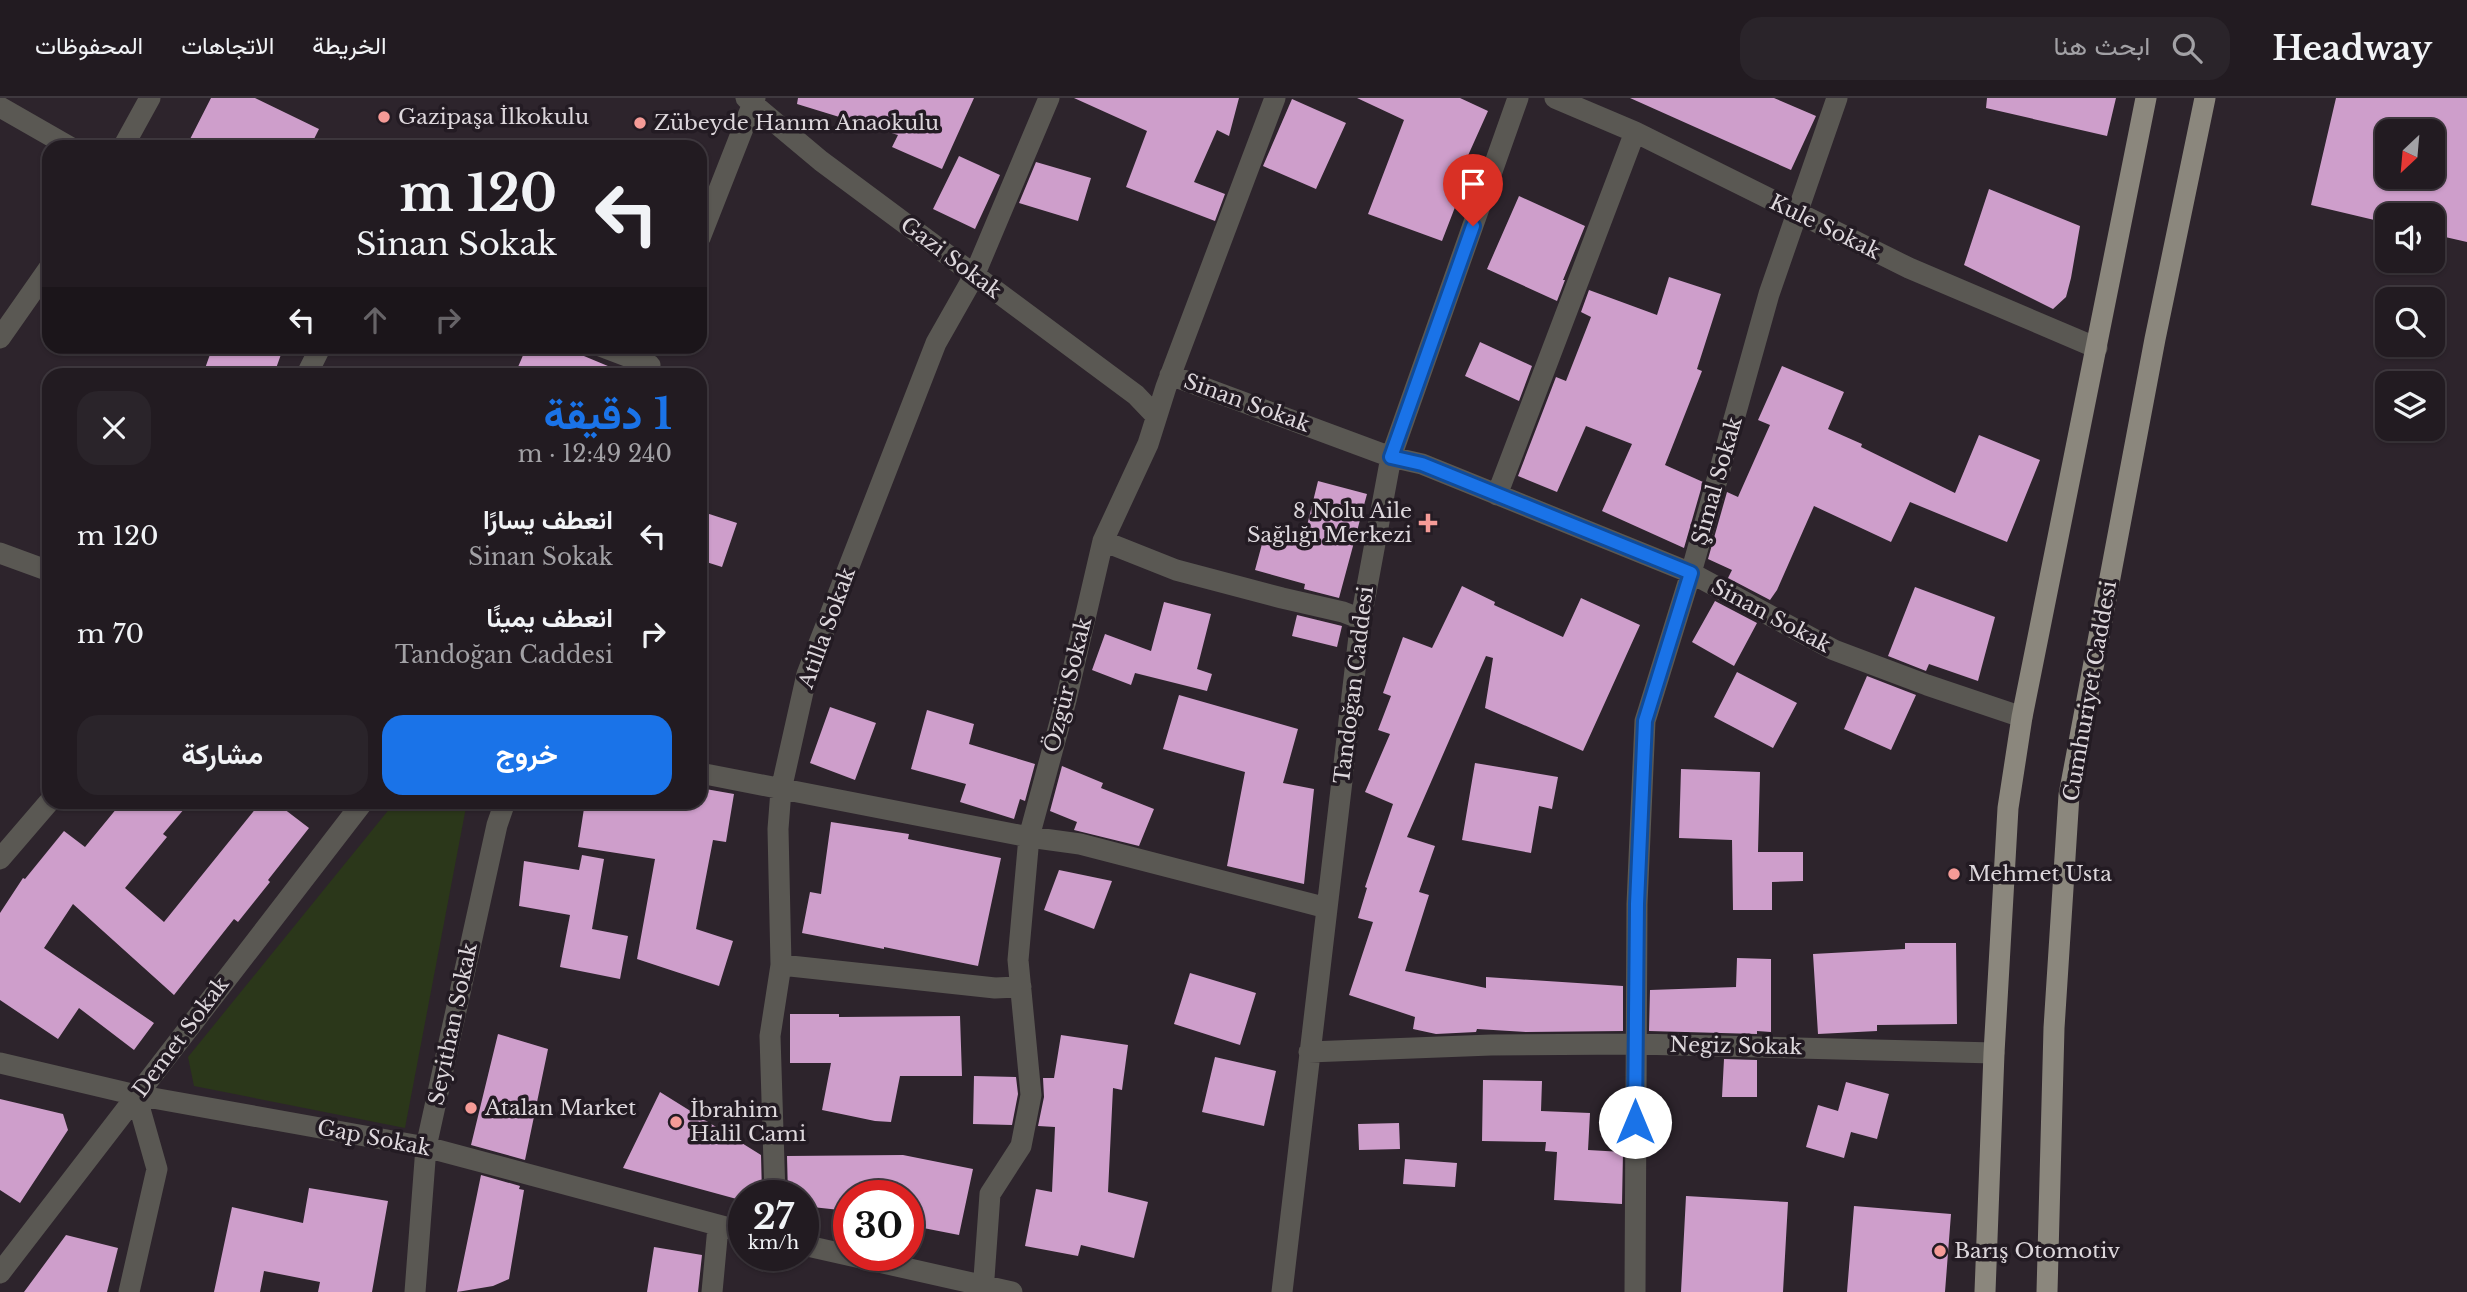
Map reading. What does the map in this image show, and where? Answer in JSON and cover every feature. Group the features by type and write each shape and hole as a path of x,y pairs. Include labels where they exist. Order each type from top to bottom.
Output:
{"main road":[{"path":"1985,1292 1994,1053 2008,808 2022,717 2146,98"},
{"name":"Cumhuriyet Caddesi","path":"2047,1292 2054,1028 2069,795 2152,352 2205,98"}],"street":[{"path":"127,140 150,98"},
{"name":"Atilla Sokak","path":"775,1180 770,1036 781,965 778,829 780,790 807,674 936,343 974,276 1049,98"},
{"name":"Özgür Sokak","path":"983,1289 990,1195 1021,1146 1031,1095 1018,960 1028,837 1066,700 1103,541 1148,444 1170,374 1275,98"},
{"name":"Tandoğan Caddesi","path":"1282,1292 1360,619 1391,457 1518,98"},
{"name":"Kule Sokak","path":"1555,98 1635,132 1909,268 2097,348"},
{"name":"Şimal Sokak","path":"1635,1292 1637,904 1645,721 1691,573 1769,294 1838,98"},
{"path":"707,219 751,100"},
{"name":"Gazi Sokak","path":"751,100 821,161 1136,395 1156,416"},
{"path":"0,107 59,140"},
{"path":"1497,495 1635,132"},
{"path":"0,338 42,278"},
{"path":"626,354 651,362"},
{"name":"Sinan Sokak","path":"1170,374 1391,457 1422,464 1691,573 1833,650 2022,717"},
{"path":"1103,541 1175,570 1343,611 1360,619"},
{"path":"0,553 42,568"},
{"path":"707,774 1028,837 1080,844 1327,908"},
{"path":"0,859 43,809"},
{"name":"Demet Sokak","path":"0,1273 358,809"},
{"name":"Seyithan Sokak","path":"415,1292 426,1147 496,825 502,809"},
{"path":"781,965 995,988 1021,987"},
{"name":"Negiz Sokak","path":"1310,1052 1491,1045 1636,1044 1994,1053"},
{"name":"Gap Sokak","path":"0,1063 136,1095 426,1147 728,1229"},
{"path":"129,1292 157,1169 136,1095"},
{"path":"712,1292 718,1227"},
{"path":"819,1249 983,1289 1012,1292"}],"green space":[{"path":"389,809 466,809 405,1128 194,1086 188,1057"}],"building":[{"path":"211,98 255,98 319,129 314,140 190,140"},
{"path":"798,98 974,98 942,169 892,147 898,135 797,104"},
{"path":"1074,98 1239,98 1229,136 1217,130 1194,182 1225,194 1215,221 1126,187 1147,131"},
{"path":"1357,98 1460,98 1488,111 1466,160 1472,163 1442,241 1368,214 1404,120"},
{"path":"1630,98 1774,98 1816,116 1791,170"},
{"path":"1987,98 2116,98 2107,136 1986,108"},
{"path":"2336,98 2467,98 2467,242 2445,237 2445,203 2375,203 2375,220 2311,205"},
{"path":"1292,99 1346,123 1316,189 1263,166"},
{"path":"959,156 1000,175 975,229 933,209"},
{"path":"1036,162 1091,178 1078,221 1019,203"},
{"path":"1989,189 2080,226 2066,297 2053,309 1964,265"},
{"path":"1519,196 1585,226 1557,301 1487,269"},
{"path":"1669,277 1721,294 1697,369 1702,371 1665,465 1703,482 1684,548 1602,511 1632,444 1586,426 1557,492 1518,476 1556,377 1566,381 1591,317 1581,312 1589,290 1657,315"},
{"path":"1480,342 1532,366 1519,401 1465,376"},
{"path":"210,354 281,354 276,368 205,368"},
{"path":"524,354 579,354 613,368 518,368"},
{"path":"1782,366 1844,392 1828,429 1955,493 1979,435 2040,460 2007,542 1910,502 1891,542 1814,506 1777,590 1770,600 1728,578 1732,570 1708,559 1727,492 1738,497 1770,425 1758,420"},
{"path":"1318,481 1367,494 1339,598 1304,589 1305,584 1255,570 1266,529 1304,538"},
{"path":"707,513 737,523 722,567 707,562"},
{"path":"1462,586 1495,602 1494,605 1563,637 1581,598 1640,625 1583,751 1485,708 1493,658 1486,656 1407,837 1435,846 1419,892 1429,895 1405,971 1486,988 1486,977 1623,986 1623,1031 1526,1032 1477,1029 1476,1032 1436,1034 1413,1029 1415,1017 1349,995 1373,922 1358,918 1367,888 1365,887 1393,804 1365,792 1390,734 1378,730 1391,696 1383,693 1403,637 1432,648"},
{"path":"1915,587 1995,617 1978,681 1929,664 1926,671 1888,656"},
{"path":"1715,601 1757,623 1734,666 1692,642"},
{"path":"1164,602 1211,614 1197,669 1212,674 1207,691 1135,673 1131,685 1092,670 1105,634 1151,651"},
{"path":"1297,615 1342,626 1337,647 1292,636"},
{"path":"1737,672 1797,703 1773,748 1714,717"},
{"path":"1867,676 1916,695 1891,750 1844,729"},
{"path":"1179,695 1298,729 1283,783 1314,789 1304,884 1227,866 1245,772 1163,749"},
{"path":"830,707 876,723 855,780 810,763"},
{"path":"927,710 974,724 969,744 1035,764 1025,801 1020,799 1014,819 960,802 966,784 911,769"},
{"path":"1475,763 1558,777 1552,809 1539,806 1531,853 1462,840"},
{"path":"1062,766 1103,783 1101,788 1154,809 1139,846 1074,830 1077,822 1050,811"},
{"path":"1681,769 1760,772 1758,852 1803,852 1803,881 1772,882 1772,910 1733,910 1732,840 1679,838"},
{"path":"707,789 734,794 726,842 713,840 696,929 733,941 719,986 637,959 655,859 578,847 584,809 707,809"},
{"path":"116,809 184,809 163,834 167,837 125,888 164,922 255,809 284,809 309,828 238,922 234,919 174,995 73,904 44,948 154,1023 134,1050 79,1008 58,1039 0,1000 0,913 23,878 25,879 64,831 85,847"},
{"path":"831,822 909,834 908,839 1001,858 978,966 802,933 810,892 821,894"},
{"path":"582,855 604,859 592,929 628,936 620,979 560,967 570,915 519,906 524,861 579,870"},
{"path":"1059,870 1112,881 1094,929 1044,910"},
{"path":"1905,943 1956,943 1957,1024 1877,1025 1877,1031 1818,1034 1813,954 1905,949"},
{"path":"1737,958 1771,959 1771,1032 1757,1031 1757,1034 1649,1031 1650,990 1736,987"},
{"path":"1190,973 1256,993 1240,1045 1174,1024"},
{"path":"790,1014 839,1014 839,1017 960,1016 962,1076 900,1076 891,1122 822,1110 831,1063 790,1063"},
{"path":"498,1034 548,1049 525,1160 471,1145"},
{"path":"1061,1035 1128,1045 1122,1090 1113,1088 1108,1192 1148,1202 1134,1258 1081,1245 1078,1256 1025,1246 1036,1189 1052,1192 1055,1127 1038,1126 1044,1097 1043,1078 1054,1078"},
{"path":"1215,1057 1276,1071 1264,1126 1202,1112"},
{"path":"1724,1059 1757,1060 1757,1097 1722,1097"},
{"path":"974,1076 1016,1077 1018,1094 1012,1125 973,1124"},
{"path":"1483,1080 1542,1081 1541,1111 1590,1113 1588,1150 1623,1152 1622,1204 1554,1200 1557,1152 1545,1151 1546,1142 1482,1141"},
{"path":"1846,1082 1889,1094 1877,1139 1851,1132 1844,1158 1806,1147 1818,1105 1838,1111"},
{"name":"İbrahim Halil Cami","path":"660,1092 761,1155 762,1180 728,1180 728,1197 623,1168"},
{"path":"0,1099 63,1114 68,1130 20,1203 0,1190"},
{"path":"1399,1123 1400,1149 1359,1150 1358,1124"},
{"path":"903,1155 973,1169 959,1235 924,1228 924,1180 833,1180 833,1209 819,1208 819,1180 788,1180 787,1156"},
{"path":"1405,1159 1457,1163 1455,1187 1403,1184"},
{"path":"481,1175 520,1186 519,1189 524,1190 509,1279 493,1286 457,1292"},
{"path":"309,1188 388,1201 372,1292 318,1292 320,1282 264,1271 260,1292 214,1292 232,1207 303,1223"},
{"path":"1686,1196 1788,1202 1783,1292 1681,1292"},
{"path":"1854,1206 1951,1214 1945,1292 1847,1292"},
{"path":"66,1235 118,1248 107,1292 24,1292"},
{"path":"654,1247 702,1255 698,1292 647,1292"}],"place":[{"name":"Gazipaşa İlkokulu","path":"384,117"},
{"name":"Zübeyde Hanım Anaokulu","path":"640,123"},
{"name":"8 Nolu Aile Sağlığı Merkezi","path":"1428,523"},
{"name":"Mehmet Usta","path":"1954,874"},
{"name":"Atalan Market","path":"471,1108"},
{"name":"İbrahim Halil Cami","path":"676,1122"},
{"name":"Barış Otomotiv","path":"1940,1251"}],"route":[{"path":"1473,226 1391,457 1422,464 1691,573 1645,721 1637,904 1635,1122"}]}
